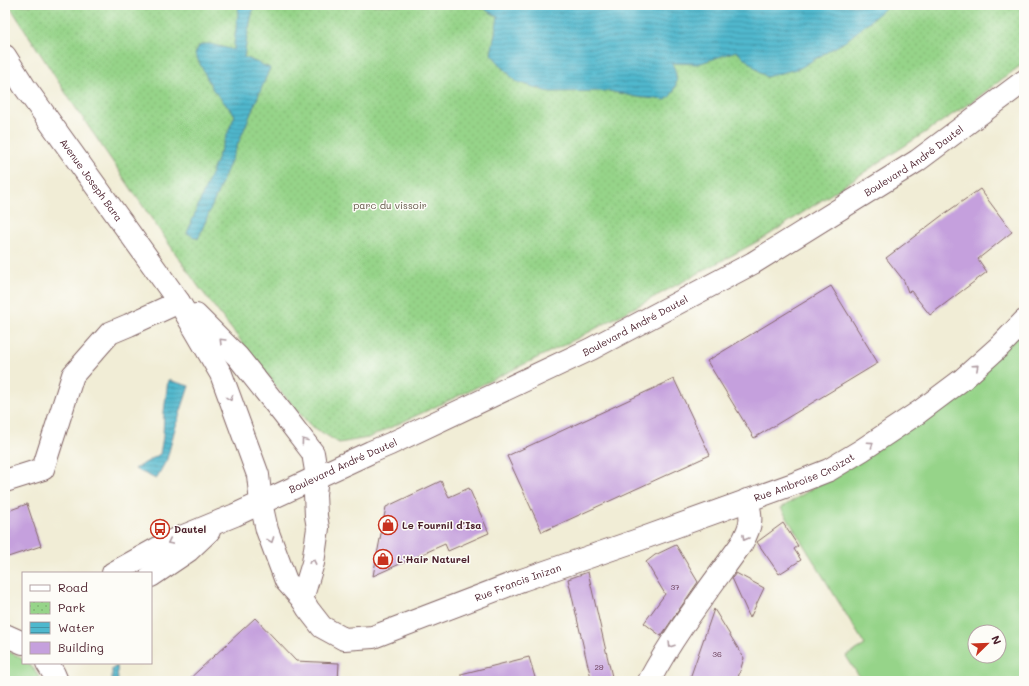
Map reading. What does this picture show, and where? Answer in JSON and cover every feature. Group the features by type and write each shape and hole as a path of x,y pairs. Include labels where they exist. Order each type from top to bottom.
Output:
{"street":[{"name":"Avenue Joseph Bara","path":"5,56 178,302 221,374 258,476 261,503"},
{"name":"Boulevard André Dautel","path":"114,572 170,542 219,522 390,444 591,349 753,263 917,161 1024,81"},
{"name":"Avenue Joseph Bara","path":"178,302 194,313 238,357 312,453 317,477"},
{"path":"5,481 44,469 73,375 110,332 130,325 178,302"},
{"name":"Rue Ambroise Croizat","path":"649,681 658,664 688,618 742,543 749,530 751,518 747,500 829,470 862,450 919,412 963,379 1001,345 1024,321"},
{"path":"302,599 313,563 318,528 315,494 317,477"},
{"name":"Rue Francis Inizan","path":"261,503 267,530 286,581 302,599 322,627 344,640 373,637 522,580 747,500"},
{"name":"Boulevard André Dautel","path":"152,575 188,551 219,522"}],"green space":[{"name":"parc du vissoir","path":"9,5 1024,5 1024,63 970,103 764,238 576,339 469,391 368,438 339,443 310,425 276,386 198,286 67,95"},
{"path":"1024,325 1024,681 862,681 846,656 865,645 781,508 934,412"},
{"path":"5,650 22,659 22,664 28,664 35,670 41,681 5,681"}],"water":[{"path":"239,5 254,5 244,57 270,68 198,239 187,233 235,115 213,90 195,54 199,46 205,44 234,50"},
{"path":"486,5 889,5 846,41 800,68 766,77 736,51 698,64 672,63 676,73 676,83 673,92 666,100 637,97 609,91 551,92 515,81 491,54 498,17 484,8"},
{"path":"168,380 189,386 167,459 156,479 135,469 160,454"},
{"path":"117,666 118,681 112,681 112,669"}],"building":[{"path":"980,189 1012,232 978,259 987,272 930,315 911,291 908,292 904,281 886,258"},
{"path":"831,286 878,363 754,438 707,361"},
{"path":"674,379 710,455 542,532 507,456"},
{"path":"441,481 449,497 469,488 489,533 448,551 445,544 373,576 386,507"},
{"path":"27,504 41,546 5,558 5,512"},
{"path":"783,523 798,546 794,549 801,560 779,574 757,542"},
{"path":"676,545 698,582 661,636 644,623 665,594 646,562 655,555"},
{"path":"588,572 613,681 592,681 587,662 568,579"},
{"path":"736,573 764,588 750,618 732,578"},
{"path":"714,609 744,658 737,681 689,681"},
{"path":"255,618 296,661 339,663 338,681 187,681"},
{"path":"529,657 536,681 461,681 461,674"}],"place":[{"name":"Le Fournil d'Isa","path":"388,525"},
{"name":"Dautel","path":"160,529"},
{"name":"L'Hair Naturel","path":"383,559"}]}
